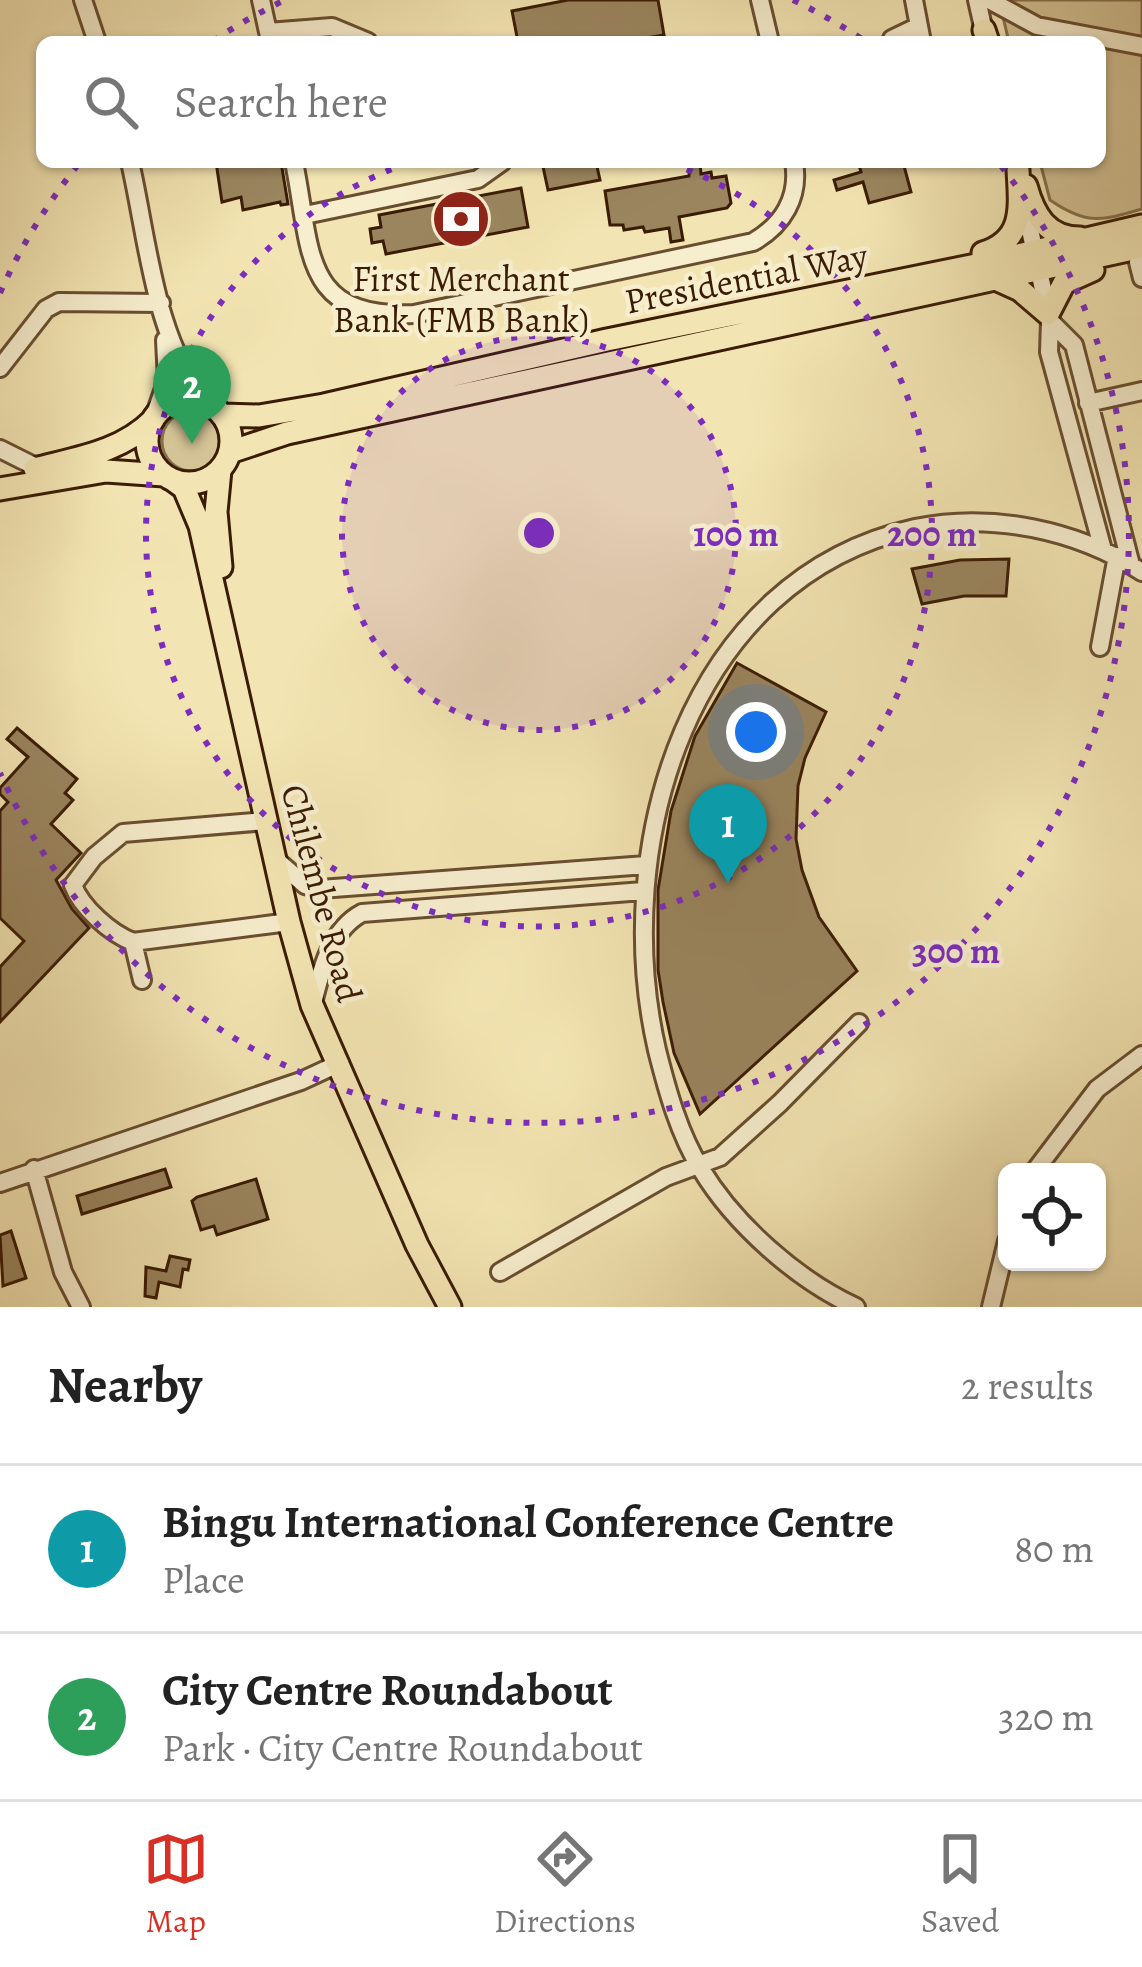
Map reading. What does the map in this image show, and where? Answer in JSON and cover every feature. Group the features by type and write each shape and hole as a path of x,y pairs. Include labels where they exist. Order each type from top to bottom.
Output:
{"main road":[{"path":"826,296 889,273 1001,246 1018,224 1018,168"},
{"path":"1019,168 1044,225 1062,237 1094,237"},
{"name":"Presidential Way","path":"225,461 286,433 1000,281 1094,237 1142,226"},
{"name":"Presidential Way","path":"214,409 260,416 324,405 826,296 1036,262 1141,262"},
{"path":"1000,281 1020,290 1049,317 1064,283 1077,275 1141,262"},
{"path":"0,478 107,449 140,433 176,402 214,409 230,433 216,512 223,615"},
{"path":"153,420 148,450 194,505 223,615"},
{"path":"0,488 106,471 193,483 225,461"},
{"name":"Chilembe Road","path":"223,615 274,857 312,1005 364,1130 450,1307"}],"street":[{"path":"83,0 95,36"},
{"path":"261,0 269,36"},
{"path":"760,0 769,36"},
{"path":"914,0 920,34"},
{"path":"977,0 986,36"},
{"path":"989,0 1037,26 1090,36"},
{"path":"275,36 332,26 354,36"},
{"path":"1106,39 1142,46"},
{"path":"131,168 161,303 183,369 214,409"},
{"path":"295,168 313,258 334,298 364,313 414,314 753,242 778,224 790,206 793,168"},
{"path":"304,215 478,179 494,168"},
{"path":"1019,168 1049,317 1049,352 1123,561"},
{"path":"0,368 46,309 58,302 161,303"},
{"path":"153,420 168,366 161,303"},
{"path":"1049,317 1074,345 1123,561 1100,647"},
{"path":"1088,403 1142,392"},
{"path":"0,449 38,468"},
{"path":"856,1307 827,1292 772,1248 729,1205 698,1164 669,1092 648,1010 642,957 646,865 671,764 703,694 742,634 800,577 869,541 947,523 1028,527 1123,561"},
{"path":"266,821 135,830 112,839 73,885 78,897 118,936 133,942 289,922"},
{"path":"274,857 305,885 354,890 646,865"},
{"path":"312,1005 322,968 339,933 362,913 644,891"},
{"path":"133,942 142,980"},
{"path":"500,1272 639,1191 733,1147 859,1023"},
{"path":"1041,1163 1096,1089 1142,1054"},
{"path":"0,1184 301,1081 340,1063"},
{"path":"34,1169 63,1272 81,1307"},
{"path":"991,1307 1000,1271"}],"shaded area":[{"path":"999,0 1142,0 1142,209 1094,218 1074,214 1050,200 1042,168 1106,168 1106,36 1008,36"},
{"path":"192,411 213,420 222,441 213,462 192,471 171,462 162,441 171,420"}],"building":[{"path":"568,0 658,0 664,35 517,36 512,11"},
{"path":"217,168 282,168 288,204 243,210 241,197 222,202"},
{"path":"543,168 597,168 600,180 548,190"},
{"path":"690,168 700,168 701,174 711,172 712,178 726,176 731,203 727,208 679,217 683,240 671,242 669,228 645,232 643,227 624,230 623,225 610,225 605,191 689,176"},
{"path":"860,168 905,168 911,192 869,203 863,182 837,190 834,180 861,172"},
{"path":"521,188 528,227 386,254 383,241 372,243 370,229 381,227 379,215"},
{"path":"1009,559 1006,596 964,596 922,604 912,569 960,560"},
{"path":"737,663 826,712 798,786 796,839 819,917 857,971 700,1114 674,1053 663,1002 658,890 671,811 695,736"},
{"path":"17,728 77,779 65,793 73,800 51,824 81,853 56,880 89,928 0,1022 0,967 24,941 0,918 0,811 8,802 0,788 28,757 7,739"},
{"path":"165,1169 171,1187 82,1214 77,1196"},
{"path":"256,1179 268,1219 217,1235 214,1226 201,1230 192,1201"},
{"path":"11,1231 26,1278 3,1286 0,1235"},
{"path":"170,1256 190,1260 180,1287 159,1282 156,1298 145,1296 146,1267 166,1271"}],"place":[{"name":"First Merchant Bank (FMB Bank)","path":"461,219"},
{"name":"City Centre Roundabout","path":"192,444"},
{"name":"Bingu International Conference Centre","path":"728,883"}]}
